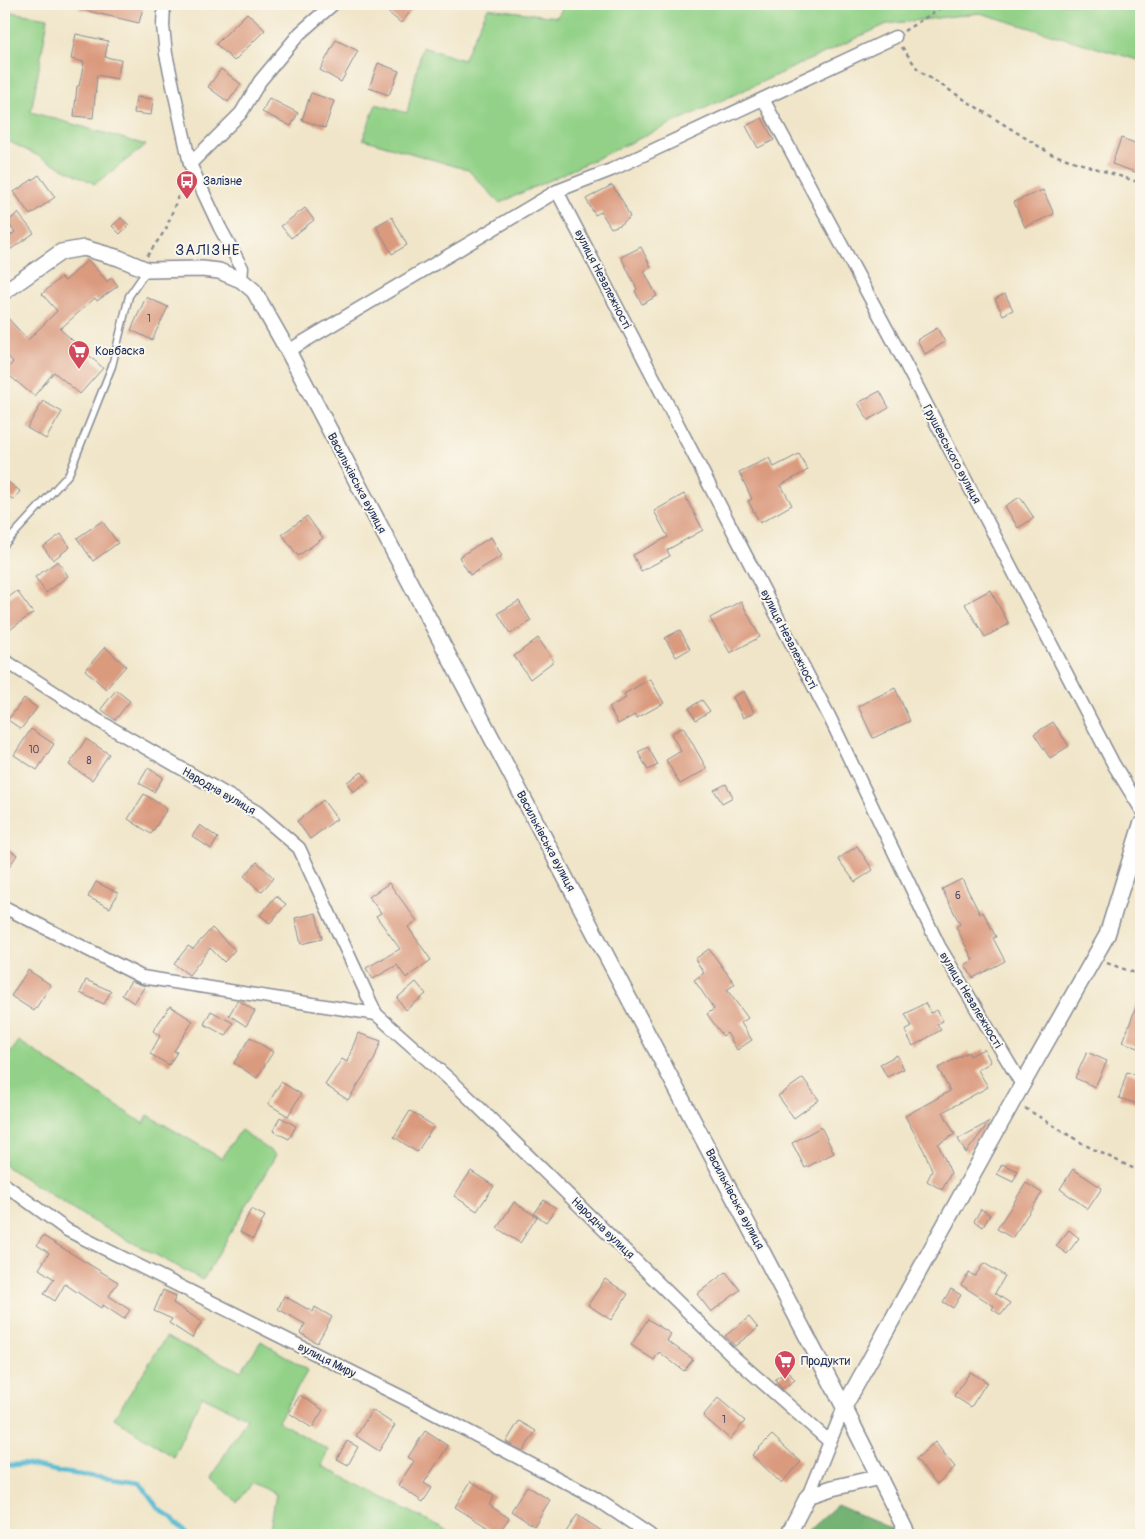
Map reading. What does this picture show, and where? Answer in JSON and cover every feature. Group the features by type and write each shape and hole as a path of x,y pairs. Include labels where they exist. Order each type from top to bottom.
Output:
{"street":[{"path":"4,292 60,252 84,248 119,258 143,269 202,269 219,271 241,280 242,268 220,228 190,164 166,54 163,26 164,4"},
{"path":"190,164 241,114 260,81 300,33 333,4"},
{"path":"288,351 557,191 611,170 895,37"},
{"name":"Грушевського вулиця","path":"763,98 896,346 1114,765 1141,809"},
{"name":"вулиця Незалежності","path":"557,191 830,718 939,946 1022,1085"},
{"name":"Васильківська вулиця","path":"241,280 254,291 288,351 844,1407 908,1535"},
{"name":"Народна вулиця","path":"4,660 99,721 256,812 298,848 376,1014 457,1086 736,1358 830,1442"},
{"path":"788,1535 808,1496 844,1407 1107,935 1141,825"},
{"path":"4,907 142,977 376,1014"},
{"name":"вулиця Миру","path":"4,1184 67,1230 422,1407 594,1498 650,1535"},
{"path":"808,1496 832,1488 880,1477"}],"lane":[{"path":"4,546 69,474 112,366 129,296 143,269"}],"path":[{"path":"947,4 895,37 919,71 1051,154 1141,183"},
{"path":"143,269 166,229 190,164"},
{"path":"1093,958 1141,975"},
{"path":"1013,1101 1085,1146 1141,1172"}],"green space":[{"path":"565,4 1141,4 1141,61 980,13 887,24 500,203 468,170 363,139 376,104 407,113 422,47 463,60 488,8 557,17"},
{"path":"4,11 48,18 31,112 146,145 95,184 4,139"},
{"path":"19,1041 144,1124 148,1115 221,1158 241,1130 276,1155 203,1280 92,1221 4,1165 4,1062"},
{"path":"166,1337 241,1371 261,1341 308,1370 278,1421 328,1450 322,1466 456,1535 269,1535 276,1494 252,1483 237,1502 211,1477 247,1418 202,1396 173,1457 114,1418"},
{"path":"837,1505 892,1529 894,1535 803,1535"}],"building":[{"path":"79,4 144,4 139,23 79,9"},
{"path":"378,4 417,4 401,23"},
{"path":"247,13 265,30 234,61 216,44"},
{"path":"76,34 108,41 105,57 121,60 117,79 97,75 93,118 74,116 77,86 79,86 84,62 71,59"},
{"path":"336,40 358,51 341,82 320,70"},
{"path":"378,63 399,71 389,95 369,88"},
{"path":"221,69 241,84 228,102 208,87"},
{"path":"311,93 334,101 325,128 302,120"},
{"path":"136,97 153,99 151,115 134,113"},
{"path":"269,98 298,113 291,126 262,112"},
{"path":"762,118 774,140 758,148 746,126"},
{"path":"1121,138 1141,145 1141,174 1112,164"},
{"path":"39,175 55,197 30,215 14,192"},
{"path":"612,185 630,217 620,225 611,228 601,212 595,215 586,199"},
{"path":"1043,190 1054,214 1025,227 1014,202"},
{"path":"305,208 314,220 291,238 281,226"},
{"path":"18,213 34,233 4,254 4,240 15,232 7,222"},
{"path":"392,217 407,245 392,254 376,226"},
{"path":"121,218 129,225 120,234 112,226"},
{"path":"641,247 651,267 644,271 657,296 642,304 635,291 637,289 621,257"},
{"path":"88,260 107,281 112,278 118,286 97,301 95,298 60,329 103,368 80,394 54,372 34,396 5,372 13,362 4,352 4,314 28,340 57,311 42,294 61,277 65,281"},
{"path":"1005,294 1013,310 1003,315 995,299"},
{"path":"146,297 168,307 152,340 131,330"},
{"path":"937,328 945,342 925,354 917,340"},
{"path":"880,391 889,408 868,420 858,403"},
{"path":"43,401 62,412 46,439 27,428"},
{"path":"799,454 808,470 781,485 792,505 760,523 748,501 752,499 739,472 769,458 774,467"},
{"path":"4,479 20,491 14,500 4,493"},
{"path":"684,494 703,530 667,550 670,556 641,571 633,555 668,537 654,511"},
{"path":"1020,497 1034,518 1018,528 1005,506"},
{"path":"307,516 323,538 298,556 282,534"},
{"path":"102,521 118,543 93,561 77,538"},
{"path":"61,534 70,547 53,560 43,547"},
{"path":"491,537 502,556 470,575 459,557"},
{"path":"58,561 68,576 46,593 35,577"},
{"path":"990,590 1009,624 985,637 965,604"},
{"path":"17,591 33,613 8,631 4,625 4,601"},
{"path":"519,601 531,621 510,634 498,613"},
{"path":"741,601 760,637 730,653 710,618"},
{"path":"680,630 690,649 676,657 665,638"},
{"path":"538,638 554,661 530,679 514,656"},
{"path":"105,647 126,666 106,689 85,670"},
{"path":"650,679 664,703 637,718 635,715 618,724 609,707 626,698 624,694"},
{"path":"895,688 910,721 873,738 858,706"},
{"path":"116,690 130,701 115,720 101,709"},
{"path":"744,691 754,713 743,718 733,697"},
{"path":"24,698 37,708 21,729 8,720"},
{"path":"702,700 710,711 696,720 689,708"},
{"path":"1053,722 1069,746 1050,758 1034,734"},
{"path":"683,727 707,769 680,784 666,760 681,751 671,734"},
{"path":"31,729 54,744 37,770 14,755"},
{"path":"86,739 109,754 92,780 69,765"},
{"path":"648,747 658,765 648,770 638,752"},
{"path":"148,768 163,777 154,792 139,783"},
{"path":"362,772 368,781 353,792 347,782"},
{"path":"726,784 733,797 722,803 714,790"},
{"path":"144,794 167,809 151,834 128,819"},
{"path":"323,800 337,819 310,839 297,821"},
{"path":"200,825 218,838 211,849 192,836"},
{"path":"4,846 17,855 4,875"},
{"path":"857,846 873,870 855,882 838,859"},
{"path":"257,862 274,878 261,892 244,876"},
{"path":"962,879 980,914 983,912 996,937 993,938 1005,961 973,978 965,965 973,960 956,927 960,924 942,889"},
{"path":"96,882 118,893 110,908 88,897"},
{"path":"389,883 417,921 408,927 431,960 406,978 397,965 373,979 366,968 400,949 376,916 381,913 369,897"},
{"path":"276,896 286,904 270,923 260,915"},
{"path":"316,913 322,939 301,944 295,918"},
{"path":"212,928 235,950 224,962 210,948 189,975 174,964 188,946 193,949"},
{"path":"709,949 735,984 727,990 748,1018 741,1023 752,1040 737,1050 727,1033 723,1036 707,1014 714,1009 694,980 704,973 695,959"},
{"path":"28,970 51,985 34,1011 11,996"},
{"path":"86,980 111,991 104,1004 80,993"},
{"path":"131,981 145,986 134,1003 122,995"},
{"path":"416,982 426,994 406,1010 397,998"},
{"path":"1141,996 1141,1049 1123,1042"},
{"path":"238,1000 255,1011 246,1026 229,1015"},
{"path":"925,1003 931,1013 937,1010 943,1021 937,1024 941,1030 913,1046 905,1031 912,1027 905,1014"},
{"path":"170,1006 193,1021 174,1051 177,1052 169,1065 150,1054 160,1036 153,1031"},
{"path":"211,1011 233,1023 226,1036 204,1024"},
{"path":"358,1033 381,1041 374,1060 348,1100 325,1085 342,1059 347,1062"},
{"path":"250,1037 273,1052 257,1078 234,1063"},
{"path":"984,1049 991,1062 978,1070 988,1087 943,1112 955,1134 938,1144 951,1173 942,1190 927,1181 932,1171 924,1151 905,1116 950,1091 938,1068 968,1052 970,1056"},
{"path":"1087,1052 1107,1061 1095,1087 1075,1078"},
{"path":"897,1055 904,1069 887,1077 880,1064"},
{"path":"1127,1072 1141,1077 1141,1105 1119,1098"},
{"path":"803,1078 819,1100 794,1118 778,1096"},
{"path":"281,1082 301,1094 288,1116 268,1104"},
{"path":"410,1111 434,1126 417,1152 394,1137"},
{"path":"280,1117 296,1126 289,1139 273,1131"},
{"path":"989,1122 966,1153 958,1139"},
{"path":"821,1127 834,1153 805,1168 792,1143"},
{"path":"1002,1164 1018,1171 1013,1182 997,1174"},
{"path":"1073,1169 1102,1188 1088,1209 1060,1189"},
{"path":"471,1171 494,1186 477,1211 454,1196"},
{"path":"1026,1183 1042,1193 1012,1238 997,1229"},
{"path":"544,1200 556,1208 546,1222 534,1214"},
{"path":"514,1202 537,1217 520,1243 497,1228"},
{"path":"251,1209 265,1216 253,1239 240,1232"},
{"path":"981,1209 990,1215 983,1227 974,1221"},
{"path":"1069,1230 1079,1238 1067,1254 1056,1246"},
{"path":"43,1236 118,1282 109,1296 130,1310 124,1319 103,1305 101,1308 65,1284 55,1301 44,1294 54,1279 39,1269 49,1253 37,1245"},
{"path":"984,1263 1005,1276 995,1293 1010,1303 1001,1315 992,1309 994,1306 961,1285 969,1273 975,1276"},
{"path":"726,1272 740,1290 711,1312 697,1294"},
{"path":"605,1279 628,1294 611,1320 588,1305"},
{"path":"951,1289 961,1295 953,1308 943,1302"},
{"path":"163,1290 176,1296 173,1303 202,1322 192,1338 169,1323 172,1319 154,1311"},
{"path":"284,1296 313,1312 315,1307 332,1317 317,1343 300,1333 305,1324 278,1309"},
{"path":"749,1317 758,1328 735,1346 725,1336"},
{"path":"648,1319 671,1334 667,1341 693,1359 684,1371 659,1352 654,1360 631,1345"},
{"name":"Продукти","path":"788,1371 795,1380 782,1389 775,1379"},
{"path":"970,1372 987,1382 971,1407 954,1396"},
{"path":"300,1395 323,1410 312,1428 289,1413"},
{"path":"718,1398 745,1421 730,1439 703,1416"},
{"path":"372,1410 395,1425 379,1451 356,1436"},
{"path":"519,1421 536,1431 523,1451 506,1442"},
{"path":"425,1431 448,1446 424,1483 432,1488 423,1502 398,1485 414,1461 408,1457"},
{"path":"772,1435 801,1462 781,1483 752,1455"},
{"path":"347,1441 358,1447 348,1465 337,1459"},
{"path":"935,1442 955,1467 937,1484 916,1459"},
{"path":"471,1481 494,1496 489,1505 509,1518 498,1534 455,1507"},
{"path":"527,1486 550,1500 534,1526 511,1511"},
{"path":"577,1515 608,1535 564,1535"}],"waterway":[{"path":"4,1466 23,1464 61,1472 140,1483 158,1508 172,1518 187,1535"}],"place":[{"name":"Залізне","path":"187,200"},
{"name":"Ковбаска","path":"79,370"},
{"name":"Продукти","path":"785,1380"}],"district":[{"name":"ЗАЛІЗНЕ","path":"208,250"}]}
